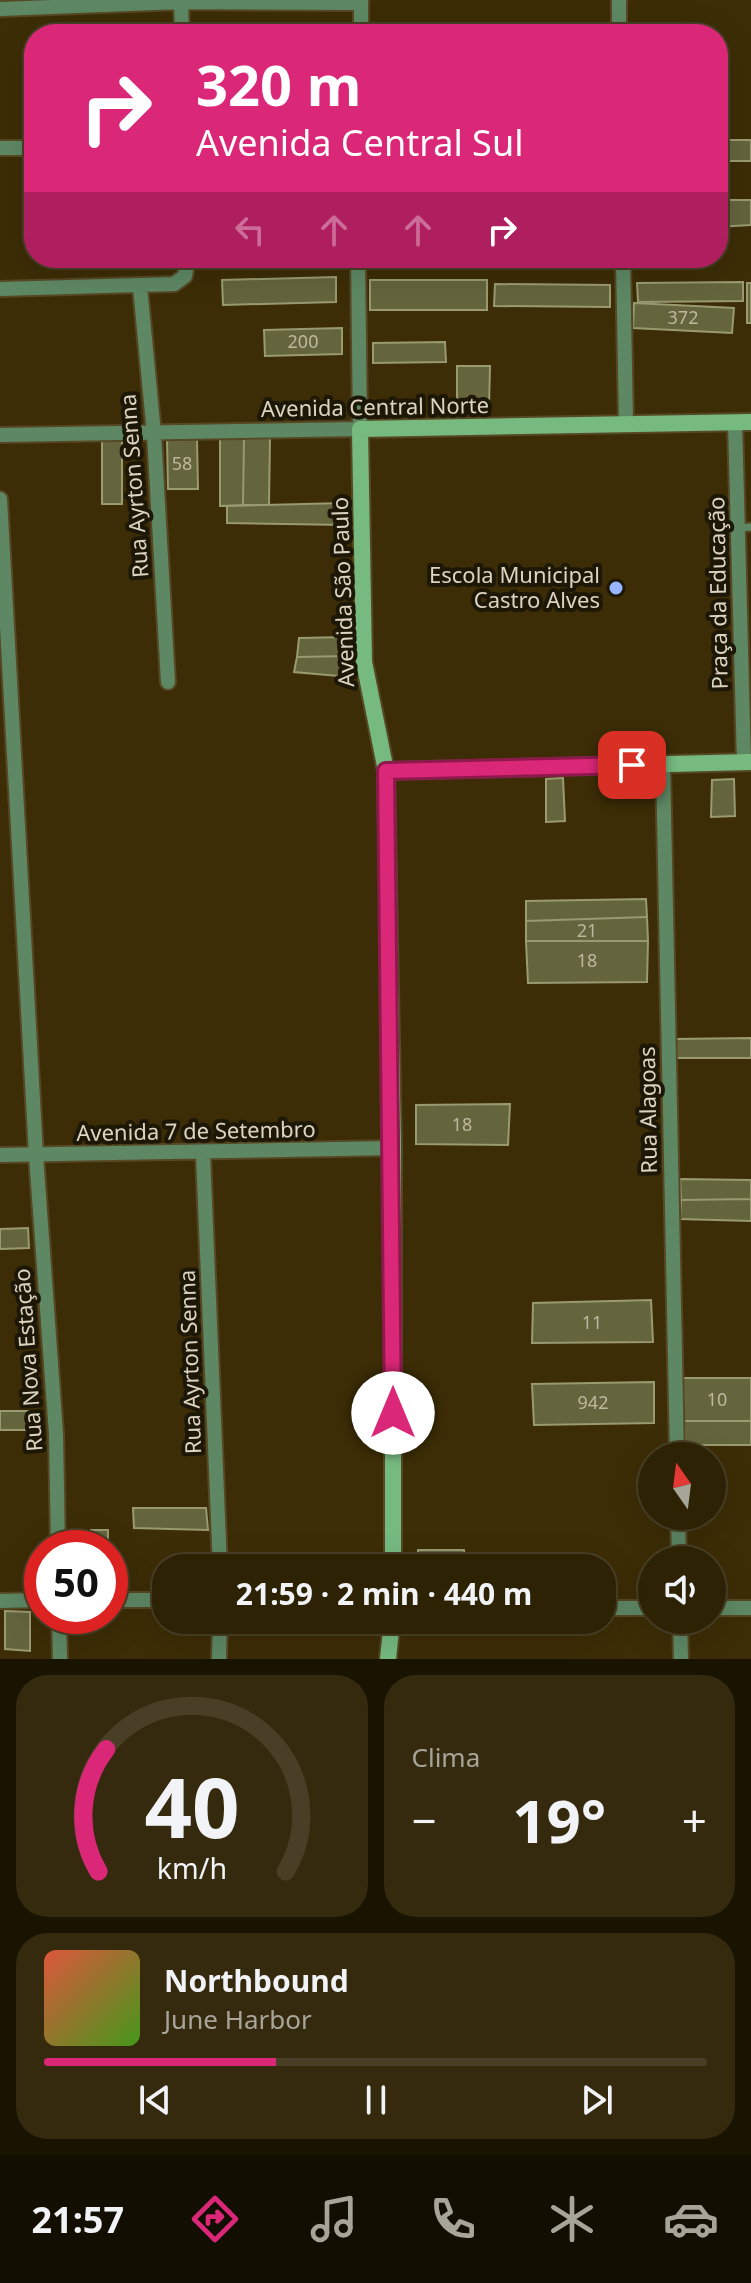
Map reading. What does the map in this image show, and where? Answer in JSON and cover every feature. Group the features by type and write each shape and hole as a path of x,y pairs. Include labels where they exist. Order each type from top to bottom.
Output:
{"main road":[{"name":"Avenida Central Norte","path":"361,426 743,422"},
{"name":"Avenida São Paulo","path":"361,426 364,662 386,771 393,1148 393,1554"},
{"path":"386,771 748,762"},
{"path":"388,1659 391,1634"}],"street":[{"path":"619,0 619,24"},
{"path":"181,1 182,24"},
{"path":"0,9 181,1 357,1 358,24"},
{"path":"0,148 24,148"},
{"path":"0,289 174,284 185,276 187,268"},
{"path":"360,268 361,426"},
{"path":"623,268 626,424"},
{"name":"Rua Ayrton Senna","path":"140,287 154,430 168,682"},
{"name":"Praça da Educação","path":"743,422 748,762"},
{"name":"Avenida Central Norte","path":"0,435 361,426"},
{"path":"0,428 154,430"},
{"name":"Rua Nova Estação","path":"0,499 6,752 56,1434 58,1530"},
{"name":"Rua Alagoas","path":"663,764 677,1442"},
{"name":"Avenida 7 de Setembro","path":"0,1155 203,1154 393,1148"},
{"name":"Rua Ayrton Senna","path":"203,1154 219,1554"},
{"path":"0,1601 24,1600"},
{"path":"128,1600 152,1600"},
{"path":"616,1608 638,1608"},
{"path":"726,1608 751,1608"},
{"path":"59,1634 60,1659"},
{"path":"219,1659 220,1634"},
{"path":"680,1634 681,1659"}],"building":[{"path":"728,140 751,140 751,161 728,161"},
{"path":"728,200 751,200 751,225 728,226"},
{"path":"336,277 336,302 223,305 222,280"},
{"path":"370,280 487,280 487,310 370,310"},
{"path":"743,282 743,301 638,302 637,283"},
{"path":"747,283 751,283 751,323 747,323"},
{"path":"495,284 610,285 610,307 494,306"},
{"path":"634,303 734,308 732,333 633,328"},
{"path":"342,328 342,354 265,356 264,330"},
{"path":"445,342 446,362 373,363 373,343"},
{"path":"457,366 490,366 489,407 457,406"},
{"path":"270,438 269,505 243,505 244,439"},
{"path":"167,439 197,439 198,489 168,489"},
{"path":"220,439 244,439 243,505 220,506"},
{"path":"102,440 122,440 122,504 102,504"},
{"path":"344,503 345,525 227,523 227,506"},
{"path":"348,637 348,656 297,657 299,638"},
{"path":"348,656 349,677 294,672 297,657"},
{"path":"563,778 565,821 546,822 546,779"},
{"path":"734,779 735,816 711,817 712,780"},
{"path":"646,899 647,917 526,921 526,901"},
{"path":"647,917 648,941 526,941 526,921"},
{"path":"526,941 648,941 647,982 528,983"},
{"path":"751,1038 751,1058 677,1058 676,1039"},
{"path":"510,1104 508,1145 416,1144 416,1105"},
{"path":"680,1179 751,1180 751,1199 681,1200"},
{"path":"751,1199 751,1221 680,1219 681,1200"},
{"path":"28,1228 29,1248 0,1249 0,1229"},
{"path":"651,1300 653,1342 532,1343 533,1303"},
{"path":"683,1378 751,1378 751,1421 684,1421"},
{"path":"654,1382 654,1423 534,1425 532,1384"},
{"path":"0,1411 37,1411 38,1430 0,1430"},
{"path":"684,1421 751,1421 751,1445 685,1442"},
{"path":"133,1508 206,1508 208,1530 134,1528"},
{"path":"418,1550 464,1550 464,1554 418,1554"},
{"path":"5,1611 24,1612 24,1634 30,1634 30,1651 5,1649"}],"place":[{"name":"Escola Municipal Castro Alves","path":"616,588"}],"route":[{"path":"393,1413 393,1148 386,771 632,765"}]}
